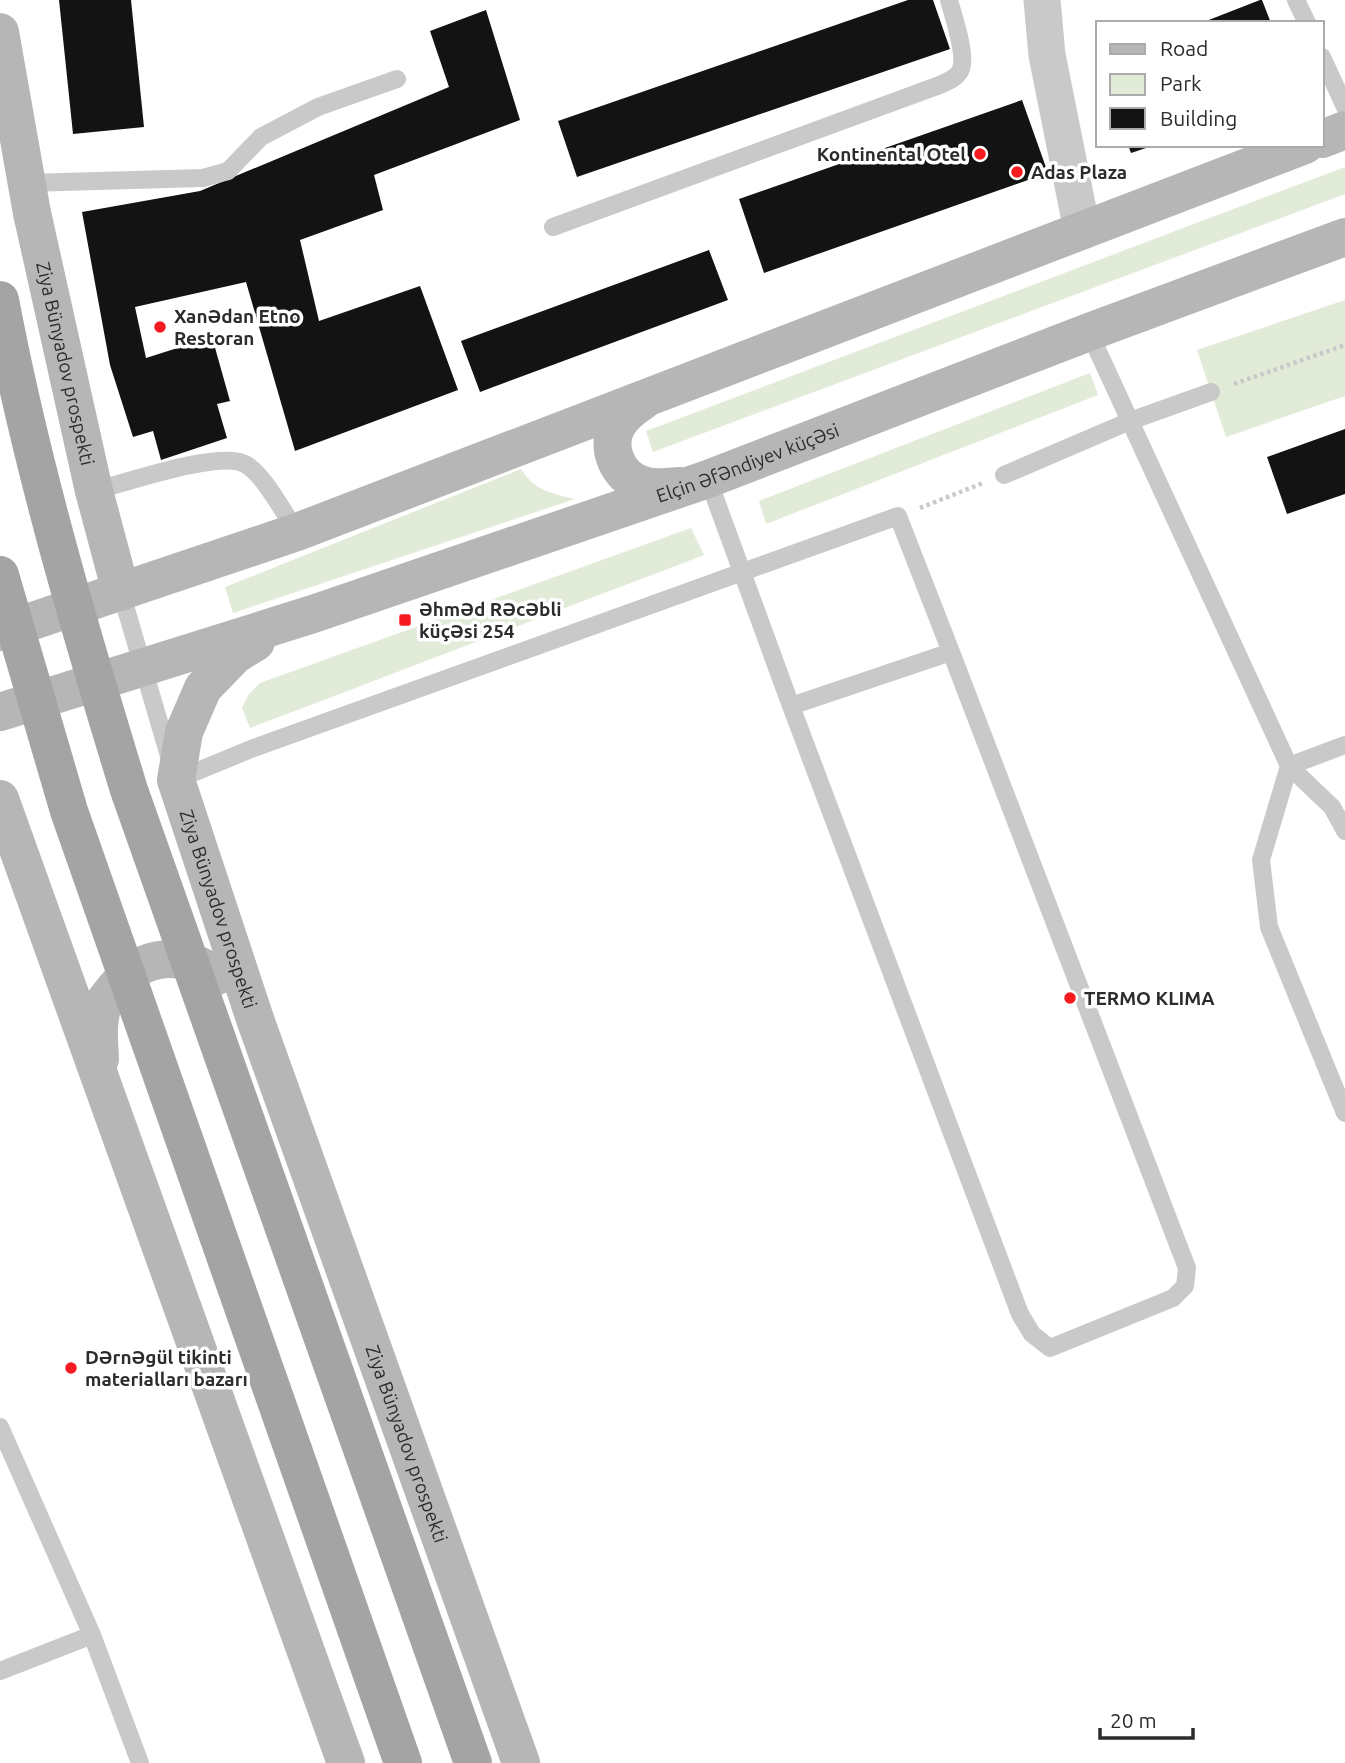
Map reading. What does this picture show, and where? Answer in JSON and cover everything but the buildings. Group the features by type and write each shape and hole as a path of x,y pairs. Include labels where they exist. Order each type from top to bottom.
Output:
{"main road":[{"name":"Ziya Bünyadov prospekti","path":"0,32 29,198 94,491 121,592"},
{"path":"1324,138 1345,130"},
{"path":"0,632 297,532 1300,147"},
{"path":"0,329 11,320 24,295 29,198"},
{"name":"Elçin Əfəndiyev küçəsi","path":"0,712 313,614 708,479 1089,332 1345,237"},
{"path":"0,300 11,358 81,632 129,790 473,1763"},
{"path":"644,400 623,418 612,439 613,454 620,469 630,479 642,485 659,488 708,479"},
{"path":"0,575 69,811 402,1763"},
{"path":"176,780 184,732 203,688 235,655 257,641 313,614"},
{"name":"Ziya Bünyadov prospekti","path":"176,780 255,1019 521,1763"},
{"path":"0,799 8,848 103,1089 346,1763"},
{"path":"103,1089 99,1033 103,1003 122,980 138,967 161,960 181,958 203,965 227,983 255,1019"}],"street":[{"path":"1042,0 1047,55 1082,230"}],"lane":[{"path":"553,227 954,78 960,71 963,59 949,0"},
{"path":"1296,0 1306,21"},
{"path":"1324,61 1345,107"},
{"path":"29,198 220,174 228,171 261,137 318,107 397,79"},
{"path":"1089,332 1289,766 1332,807 1345,831"},
{"path":"1004,475 1130,421 1211,392"},
{"path":"94,491 209,461 229,460 245,464 258,475 297,532"},
{"path":"176,780 251,749 742,574 898,516 1187,1268 1185,1286 1172,1297 1050,1348 1032,1334 1020,1314 791,706 742,574 708,479"},
{"name":"Ziya Bünyadov prospekti","path":"121,592 176,780"},
{"path":"791,706 951,652"},
{"path":"1289,766 1345,745"},
{"path":"1289,766 1261,860 1269,927 1345,1113"},
{"path":"0,1427 92,1635 140,1763"},
{"path":"0,1671 92,1635"}],"path":[{"path":"1211,392 1345,345"},
{"path":"898,516 1004,475"}],"green space":[{"path":"1345,167 1345,194 653,452 646,431"},
{"path":"1345,300 1345,396 1226,437 1197,350"},
{"path":"1090,373 1098,395 766,524 759,501"},
{"path":"521,469 538,487 575,499 233,613 225,587"},
{"path":"691,528 704,555 250,728 242,708 249,694 260,683"}],"place":[{"name":"Kontinental Otel","path":"980,154"},
{"name":"Adas Plaza","path":"1017,172"},
{"name":"Xanədan Etno Restoran","path":"160,327"},
{"name":"Əhməd Rəcəbli küçəsi 254","path":"405,620"},
{"name":"TERMO KLIMA","path":"1070,998"},
{"name":"Dərnəgül tikinti materialları bazarı","path":"71,1368"}]}
